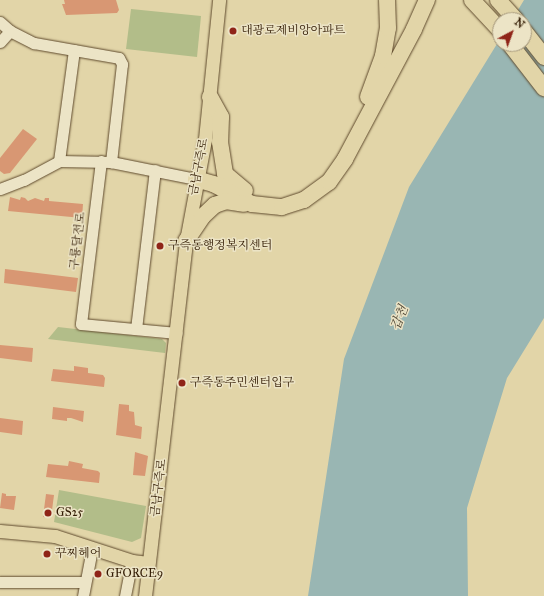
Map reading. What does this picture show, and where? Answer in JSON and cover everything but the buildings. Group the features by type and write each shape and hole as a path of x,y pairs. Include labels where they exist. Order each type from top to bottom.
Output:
{"highway":[{"path":"186,241 202,217 215,205 226,201 256,196 277,198 305,190 322,176 333,162 372,89 383,56 388,28 387,0"},
{"path":"196,178 249,198 282,207 304,200 329,182 352,146 414,29 427,0"},
{"path":"472,0 492,21"},
{"path":"498,0 509,12"},
{"path":"532,41 544,57"},
{"path":"516,52 544,88"},
{"path":"210,97 221,117 220,142 225,174 249,198"}],"main road":[{"name":"금남구즉로","path":"145,596 177,333 186,241 196,178 205,138 219,0"},
{"path":"0,531 55,536 132,561 148,563"}],"street":[{"path":"0,22 10,31 34,43 74,50 59,161"},
{"path":"0,42 10,31"},
{"name":"구룡달전로","path":"74,50 119,58 122,64 81,324 136,330"},
{"path":"0,189 24,180 59,161 106,162 196,178"},
{"path":"155,170 136,330 177,333"},
{"path":"83,596 92,549"},
{"path":"125,596 132,561"},
{"path":"0,582 85,582"}],"green space":[{"path":"131,9 201,16 197,57 126,49"},
{"path":"58,327 162,339 166,343 165,353 48,339"},
{"path":"59,490 146,506 141,538 132,542 54,522"}],"water":[{"name":"갑천","path":"524,0 544,0 544,318 507,378 467,508 468,596 308,596 344,359 409,187 492,52 532,52 532,12 517,12"}],"place":[{"name":"대광로제비앙아파트","path":"233,31"},
{"name":"구즉동행정복지센터","path":"160,246"},
{"name":"구즉동주민센터입구","path":"182,383"},
{"name":"GS25","path":"48,513"},
{"name":"꾸찌헤어","path":"47,554"},
{"name":"GFORCE9","path":"98,574"}]}
